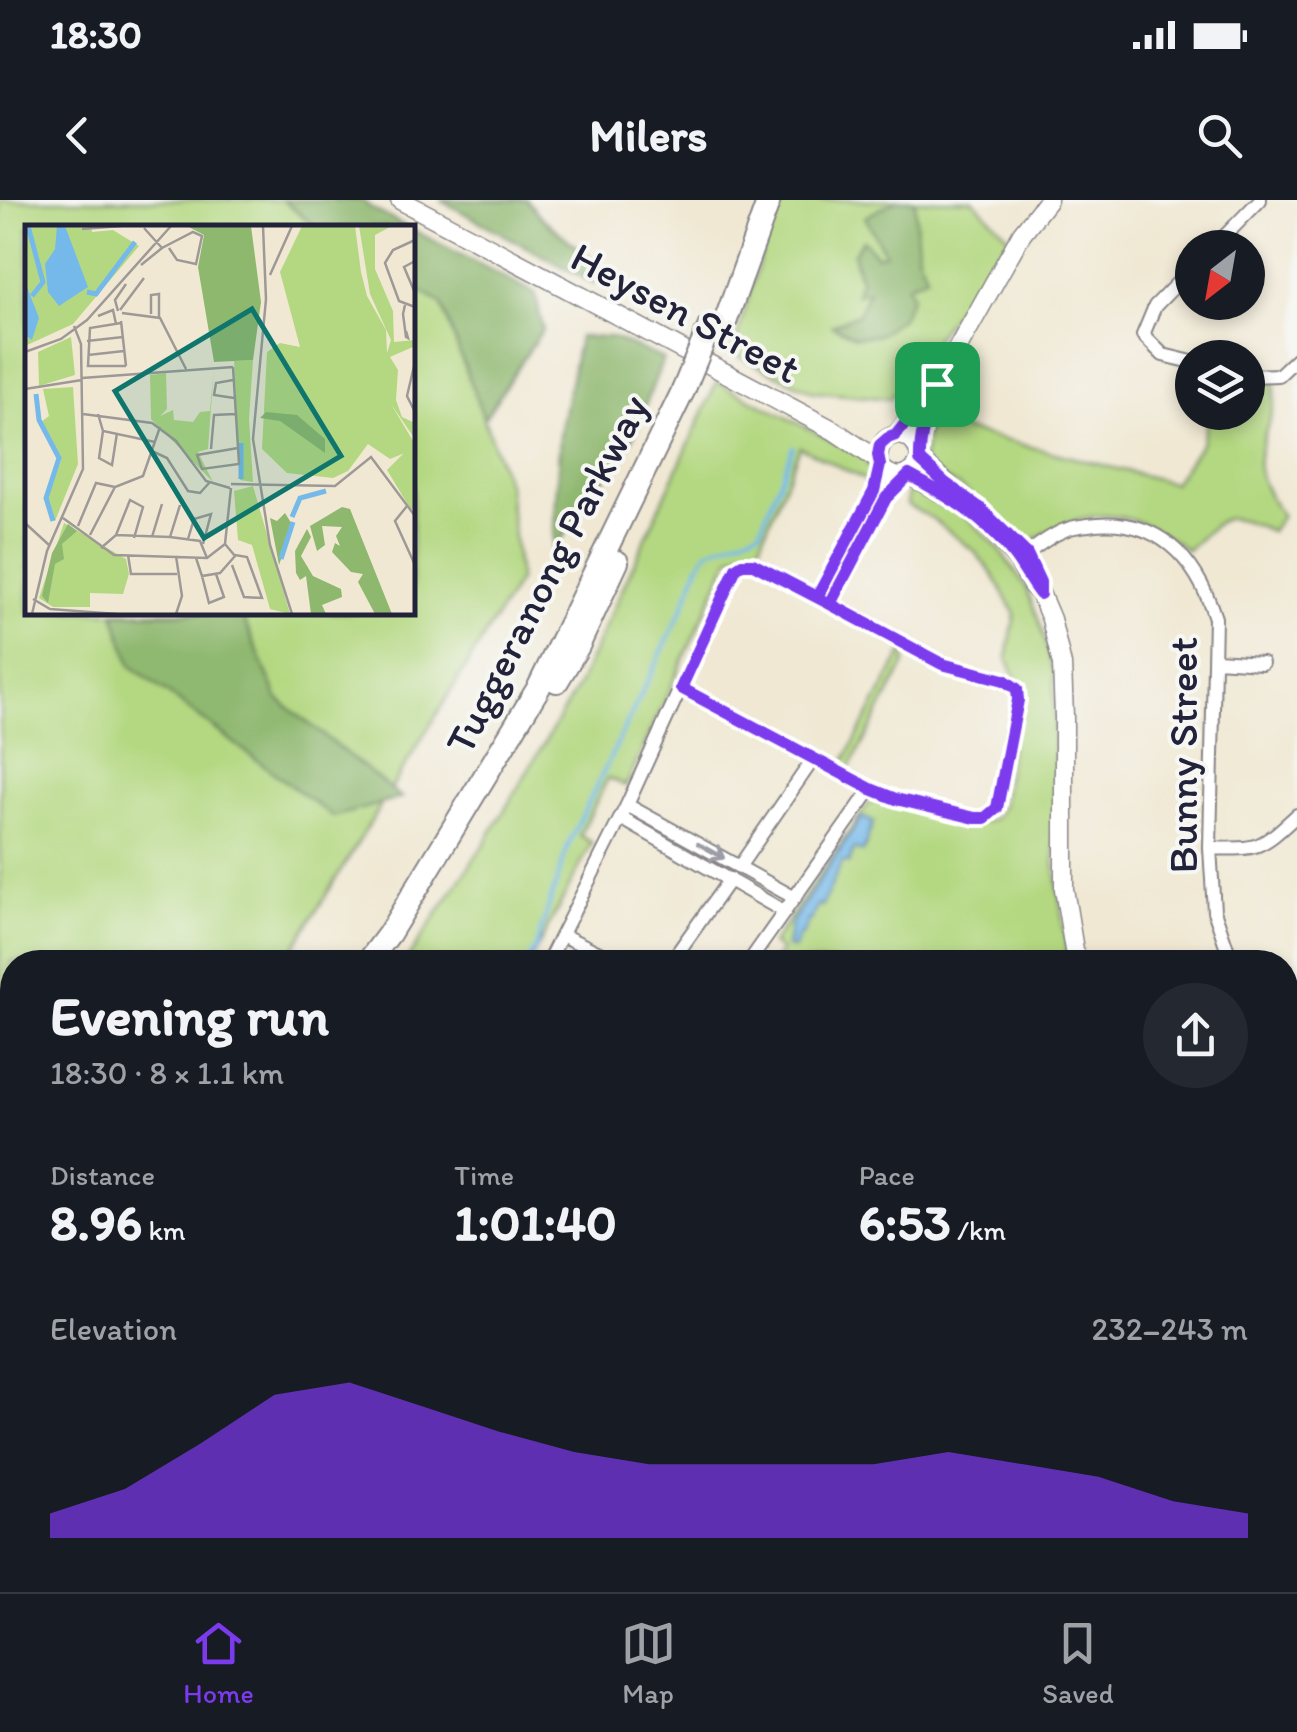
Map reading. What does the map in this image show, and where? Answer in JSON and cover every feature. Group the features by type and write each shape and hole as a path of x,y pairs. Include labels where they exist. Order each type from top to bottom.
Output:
{"highway":[{"name":"Tuggeranong Parkway","path":"717,325 752,200"},
{"name":"Tuggeranong Parkway","path":"395,950 578,646 768,200"},
{"name":"Tuggeranong Parkway","path":"376,950 539,686 689,393"}],"main road":[{"name":"Heysen Street","path":"400,200 834,430 879,462 891,476 914,465"},
{"path":"879,462 878,450 937,384 1022,233 1048,200"},
{"path":"914,465 937,384"},
{"name":"Heysen Street","path":"834,430 909,438 914,465 980,508 1040,582 1040,594 1051,619 1062,665 1064,889 1074,950"}],"street":[{"path":"1231,230 1260,200"},
{"path":"1175,285 1155,306 1143,335 1163,355 1175,358"},
{"path":"1265,375 1279,375 1297,358"},
{"path":"823,601 874,491 879,462"},
{"path":"823,601 886,498 914,465"},
{"name":"Bunny Street","path":"1022,557 1066,529 1106,522 1132,526 1162,538 1186,558 1206,589 1215,618 1216,660 1210,848 1214,910 1228,950"},
{"path":"554,950 624,811 726,586 739,566 753,564 942,664 1004,680 1017,689 997,808 985,818 975,818 896,799 681,688"},
{"path":"1216,660 1262,663"},
{"path":"739,867 814,758"},
{"path":"758,950 871,789"},
{"path":"624,811 794,898"},
{"path":"624,811 785,912"},
{"path":"1210,848 1248,850 1268,842 1297,815"},
{"path":"680,950 730,879"},
{"path":"562,935 593,950"}],"green space":[{"path":"0,200 283,200 313,225 25,225 25,615 415,615 415,289 441,302 508,485 519,580 292,950 0,950"},
{"path":"283,200 362,200 403,225 313,225"},
{"path":"440,200 527,200 541,217 597,264 595,284"},
{"path":"778,200 973,200 1010,237 890,399 813,392 732,353"},
{"path":"897,200 915,200 918,256 927,276 907,285 912,295 901,318 879,335 855,337 832,325 858,314 869,291 856,294 860,280 853,253 863,240 877,256 885,253 865,217"},
{"path":"415,231 535,293 543,329 484,419 441,303 415,289"},
{"path":"579,337 611,337 663,359 632,440 553,551 560,434"},
{"path":"1265,380 1274,380 1274,402 1259,466 1265,488 1282,516 1271,531 1242,520 1225,519 1187,550 1147,526 1110,516 1073,521 1030,542 1014,534 978,500 922,462 929,421 1173,483 1201,444 1205,430 1265,430"},
{"path":"717,382 862,456 872,471 871,483 800,447 755,557 745,550 730,557 626,786 608,778 580,835 592,843 536,950 413,950 485,843 577,688"},
{"path":"908,486 919,488 969,519 999,549 1026,587 1040,624 1054,674 1055,864 1066,950 780,950 772,944 868,804 908,804 986,822 995,818 1002,807 1019,686 1007,658 1015,613 974,551 933,519 907,505"},
{"path":"115,615 242,615 278,699 402,798 333,817 131,666"},
{"path":"905,648 905,664 848,771 841,767"}],"water":[{"path":"862,817 873,822 863,852 854,849 849,863 842,862 822,906 818,904 794,949 787,947 791,923"}],"waterway":[{"path":"534,950 569,843 683,608 700,563 708,551 760,530 793,447"}],"route":[{"path":"937,384 896,435 880,445 874,491 817,597 830,604 942,664 1004,680 1017,689 997,808 985,818 896,799 871,789 681,688 736,568 753,564 830,604 886,498 909,475 960,504 989,527 1015,556 1040,594 1040,582 1027,554 980,508 920,460 918,448 937,384"}]}
